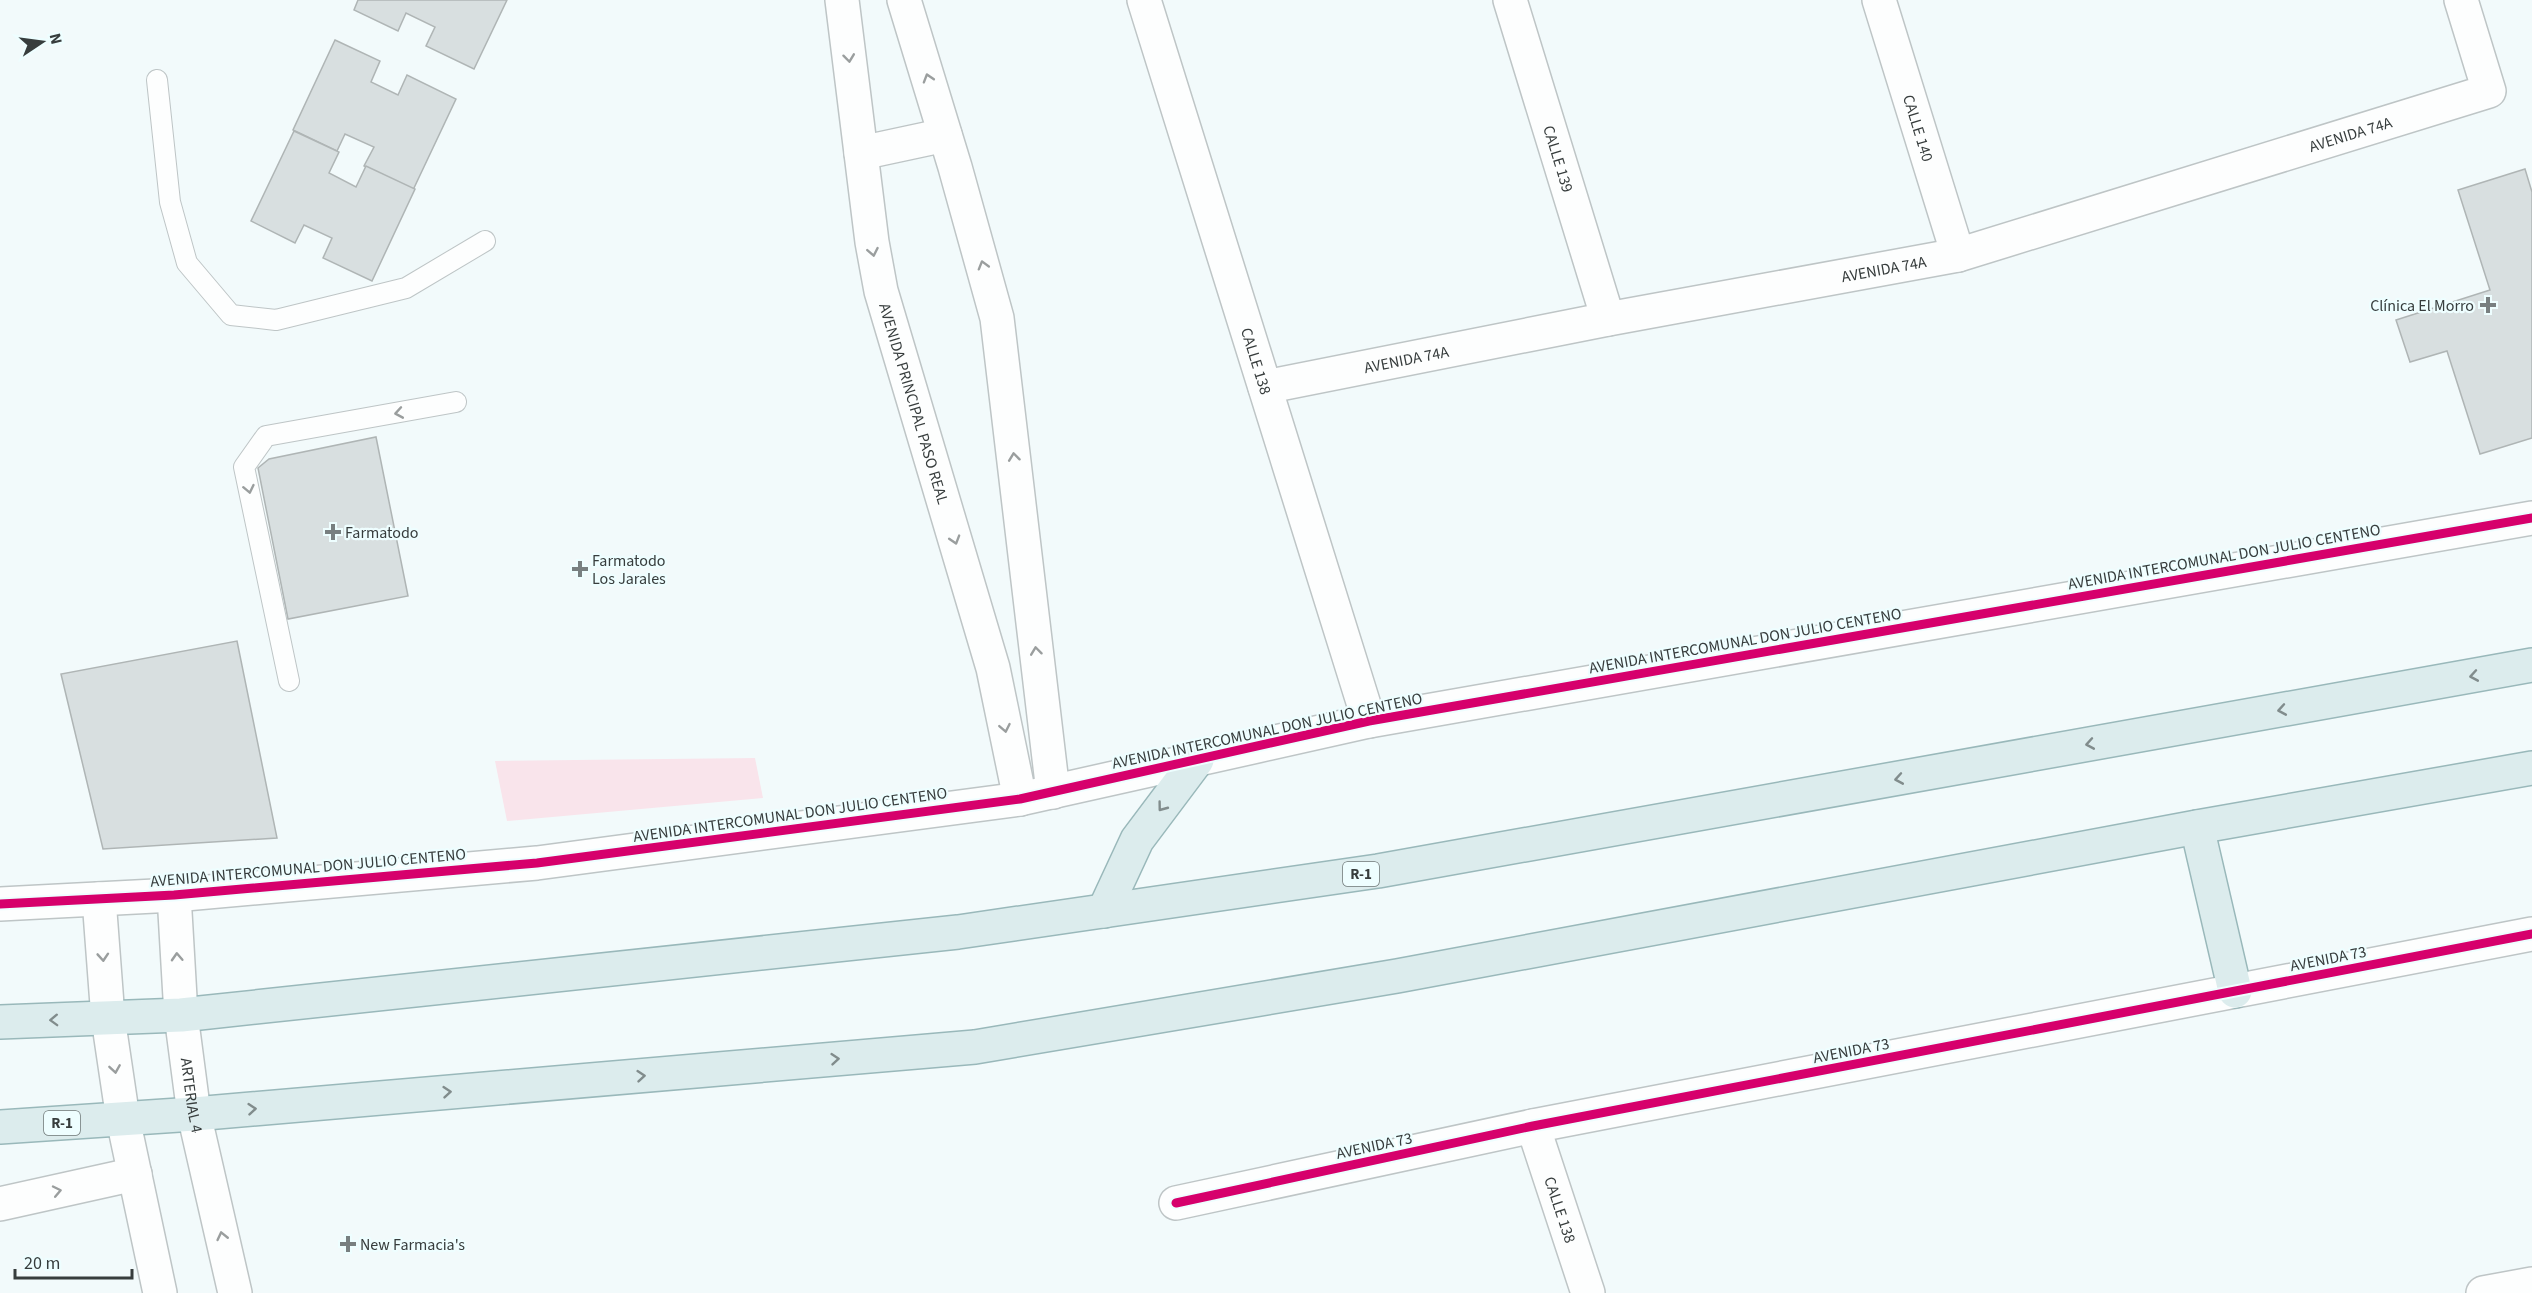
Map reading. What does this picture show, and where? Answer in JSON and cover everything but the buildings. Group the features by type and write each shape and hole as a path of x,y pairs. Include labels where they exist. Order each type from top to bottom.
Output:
{"main road":[{"name":"R-1","path":"0,1022 181,1015 958,932 1378,872 2532,666"},
{"path":"1104,911 1137,840 1197,760"},
{"name":"R-1","path":"0,1127 194,1114 975,1047 1397,976 2197,826 2532,768"},
{"path":"2197,826 2235,991"}],"street":[{"name":"AVENIDA PRINCIPAL PASO REAL","path":"842,0 872,242 881,291 993,668 1020,799"},
{"path":"904,0 997,318 1053,792"},
{"name":"CALLE 138","path":"1144,0 1369,721"},
{"name":"CALLE 139","path":"1510,0 1608,319"},
{"name":"CALLE 140","path":"1878,0 1958,255"},
{"name":"AVENIDA 74A","path":"1265,387 1608,319 1958,255 2489,91 2461,0"},
{"path":"861,153 945,135"},
{"name":"AVENIDA INTERCOMUNAL DON JULIO CENTENO","path":"0,904 174,895 537,863 1020,799 1369,721 2532,518"},
{"name":"ARTERIAL 4","path":"174,895 181,1015 194,1114 235,1293"},
{"path":"99,899 108,1018 123,1119 160,1293"},
{"name":"AVENIDA 73","path":"1176,1203 1533,1126 2532,934"},
{"name":"CALLE 138","path":"1533,1126 1588,1293"},
{"path":"0,1204 135,1174"},
{"path":"2483,1293 2532,1284"}],"lane":[{"path":"157,80 170,202 187,263 231,315 276,320 406,288 485,241"},
{"path":"289,681 244,467 266,436 456,402"}],"shaded area":[{"path":"755,758 763,798 507,821 495,761"}],"cycle path":[{"path":"0,904 174,895 537,863 1020,799 1369,721 2532,518"},
{"path":"1176,1203 1533,1126 2532,934"}],"place":[{"name":"Clínica El Morro","path":"2488,305"},
{"name":"Farmatodo","path":"333,532"},
{"name":"Farmatodo Los Jarales","path":"580,569"},
{"name":"New Farmacia's","path":"348,1244"}]}
